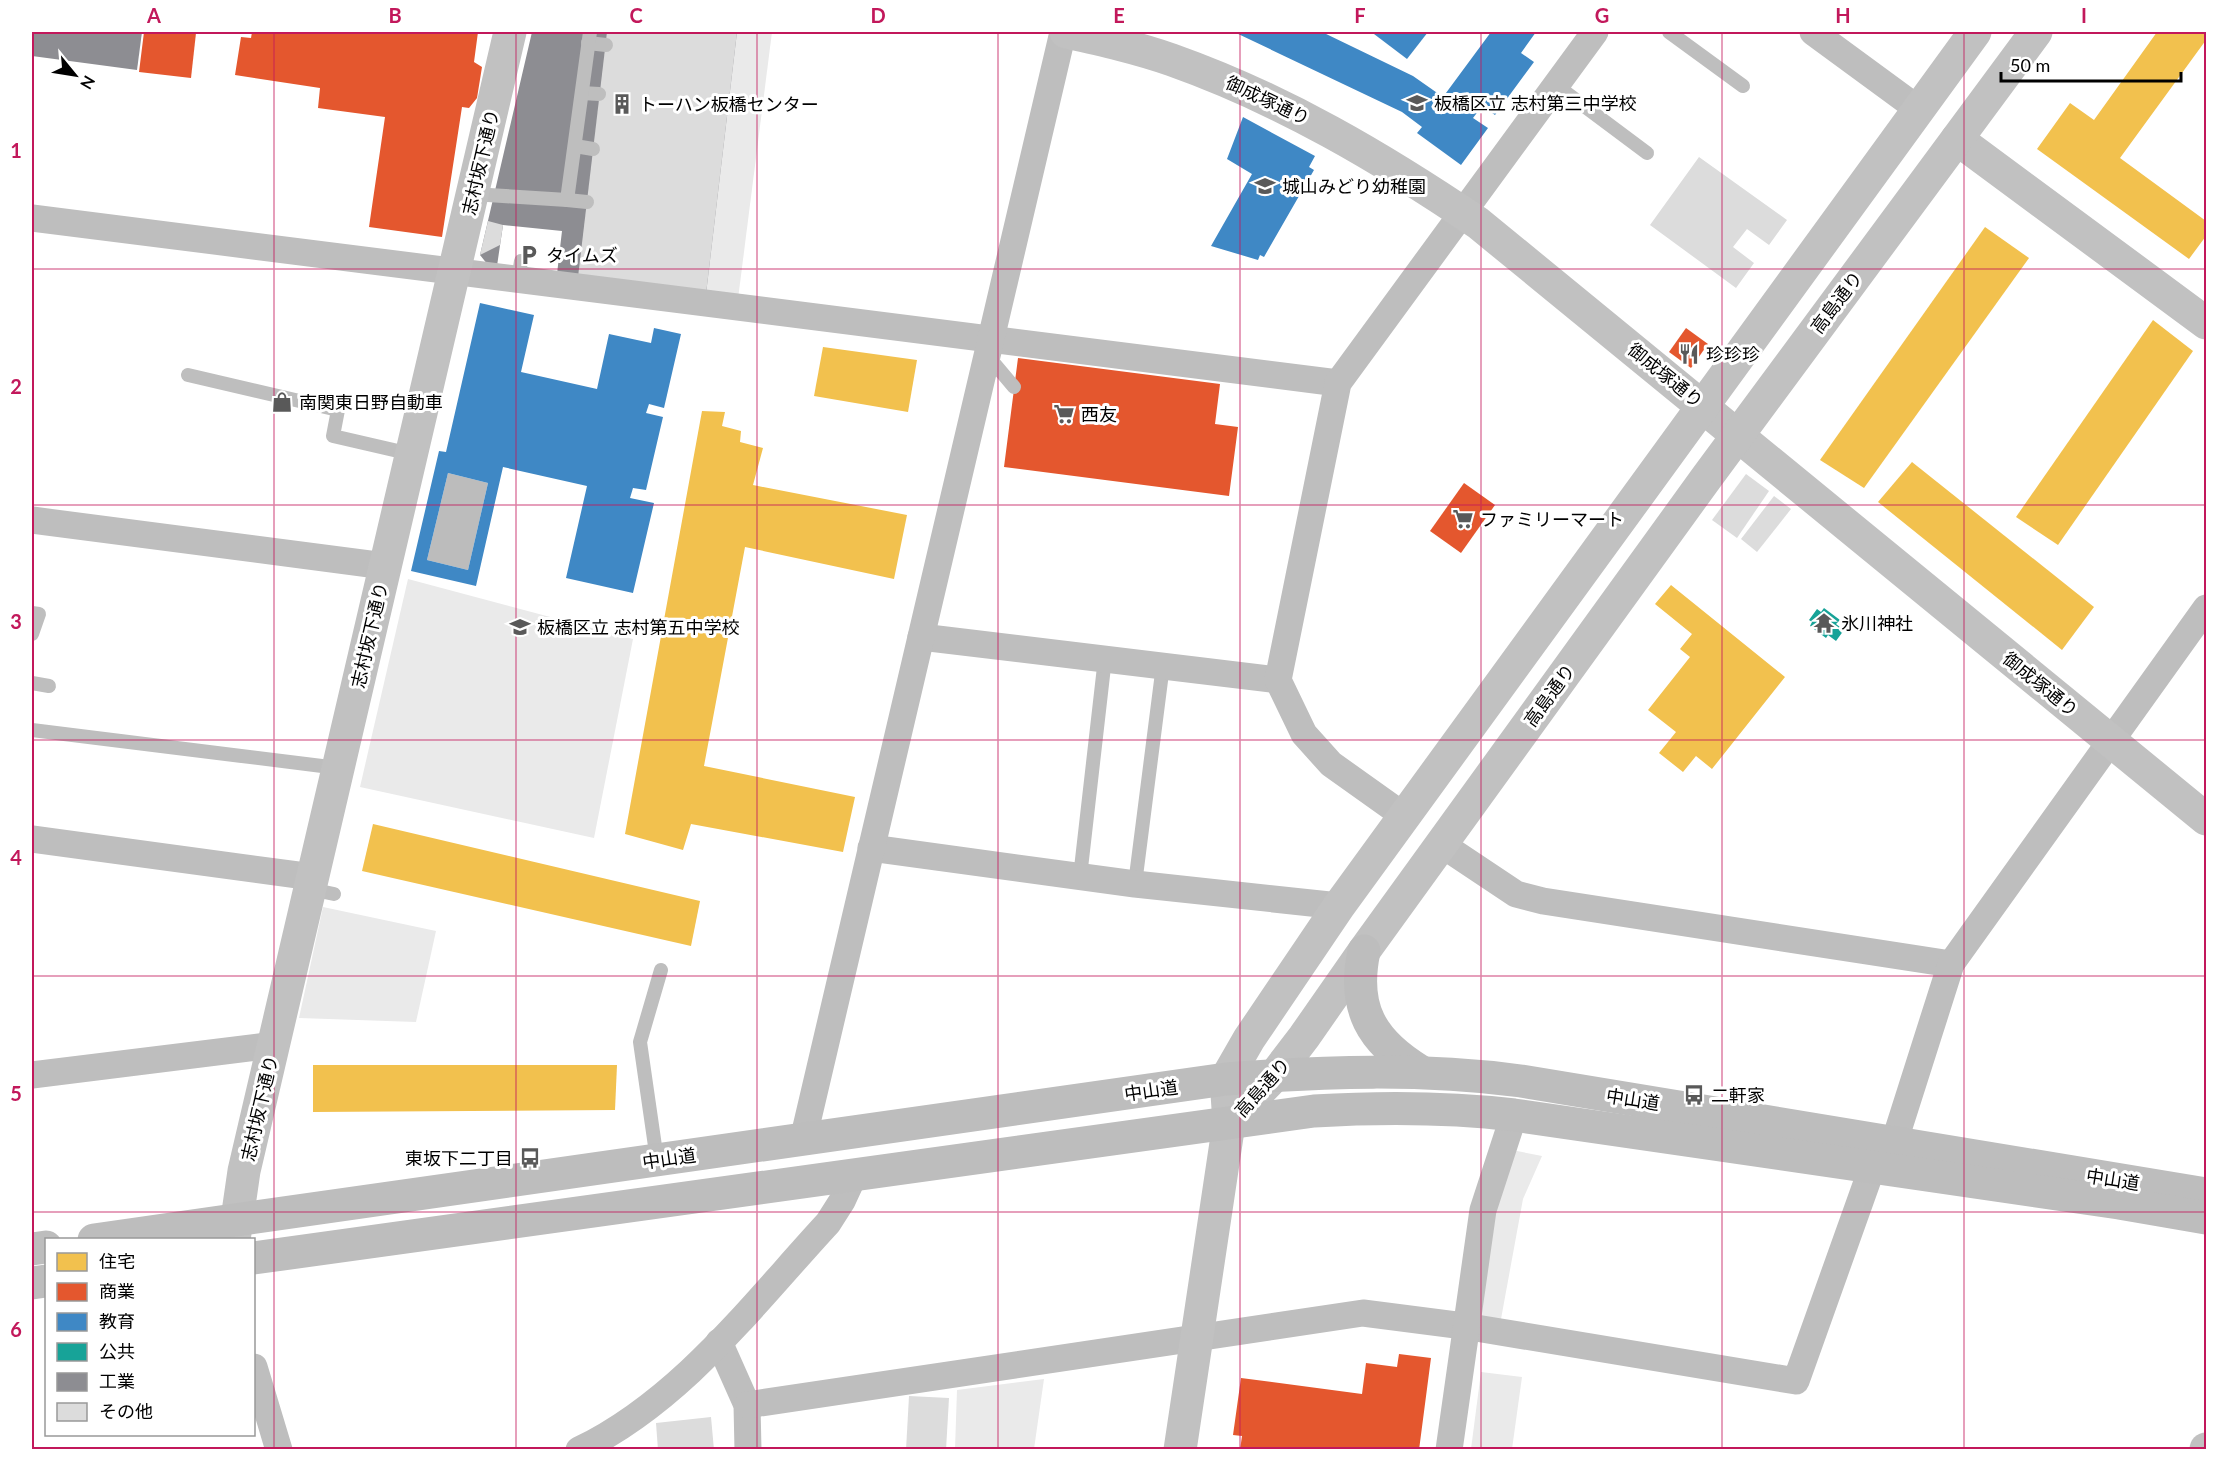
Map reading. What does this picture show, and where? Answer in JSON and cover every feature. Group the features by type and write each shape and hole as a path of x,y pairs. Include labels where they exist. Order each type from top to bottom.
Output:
{"highway":[{"path":"1364,951 1360,988 1363,1006 1370,1024 1390,1050 1420,1071"},
{"name":"中山道","path":"108,1238 236,1229 657,1160 1226,1080 1275,1075 1420,1071 1521,1081 2206,1194"},
{"name":"中山道","path":"255,1258 1314,1111 1364,1108 1446,1108 1514,1115 2119,1203 2206,1218"}],"street":[{"name":"志村坂下通り","path":"236,1229 244,1171 274,1045 319,887 338,768 510,32"},
{"name":"御成塚通り","path":"1065,32 1170,59 1272,100 1370,154 1463,213 1738,434 2206,819"},
{"path":"803,1140 1065,32"},
{"path":"1404,816 1332,764 1304,734 1278,680 1338,383 1595,32"},
{"path":"1814,32 1918,109"},
{"name":"高島通り","path":"1229,1123 1226,1080 1249,1039 1339,906 1701,404 1975,32"},
{"name":"高島通り","path":"1229,1123 1275,1075 1738,434 2036,32"},
{"path":"1957,139 2206,323"},
{"path":"32,218 455,273 519,271 989,348 1338,383"},
{"path":"32,520 385,566"},
{"path":"1894,1143 1951,964 2206,608"},
{"path":"921,637 1278,680"},
{"path":"32,839 319,887"},
{"path":"1441,844 1516,894 1543,901 1951,964"},
{"path":"871,848 1134,884 1339,906"},
{"path":"32,1075 274,1045"},
{"path":"1449,1449 1464,1326 1483,1210 1514,1115"},
{"path":"1180,1449 1229,1123"},
{"path":"747,1406 1363,1313 1464,1326 1796,1381 1872,1168"},
{"path":"579,1449 609,1436 656,1401 718,1342 828,1223 842,1201 854,1175"},
{"path":"718,1342 747,1406 748,1449"},
{"path":"255,1370 279,1449"}],"lane":[{"path":"1669,32 1743,87"},
{"path":"567,200 589,37 606,45"},
{"path":"1556,85 1647,153"},
{"path":"582,93 599,94"},
{"path":"575,146 593,149"},
{"path":"473,194 587,202"},
{"path":"989,348 1014,387"},
{"path":"188,375 338,410 333,436 411,454"},
{"path":"32,613 39,614 32,634"},
{"path":"1080,877 1105,658"},
{"path":"1134,884 1163,665"},
{"path":"32,683 49,686"},
{"path":"32,730 338,768"},
{"path":"657,1160 640,1042 661,970"}],"shaded area":[{"path":"737,32 772,32 738,299 706,294"},
{"path":"448,473 488,483 468,570 427,560"},
{"path":"408,579 633,639 594,838 360,787"},
{"path":"323,907 436,931 416,1022 299,1018"},
{"path":"1512,1150 1542,1156 1523,1199 1501,1319 1473,1316 1491,1210"},
{"path":"1481,1372 1522,1377 1512,1449 1471,1449"},
{"path":"1044,1379 1034,1449 955,1449 957,1390"}],"building: 住宅":[{"path":"2157,32 2206,32 2206,40 2120,158 2206,221 2206,236 2189,259 2037,149 2070,103 2094,120"},
{"path":"1985,227 2029,258 1864,488 1820,460"},
{"path":"2153,320 2193,351 2058,545 2016,517"},
{"path":"823,347 917,360 908,412 814,396"},
{"path":"702,411 725,412 722,426 741,431 740,442 763,448 753,485 907,515 894,579 745,547 704,766 855,797 843,852 691,824 683,850 625,834"},
{"path":"1912,462 2094,607 2062,650 1878,502"},
{"path":"1671,585 1785,677 1712,769 1696,756 1683,772 1659,753 1676,732 1648,710 1690,657 1680,649 1692,634 1655,604"},
{"path":"373,824 700,901 691,946 362,871"},
{"path":"313,1065 617,1065 615,1110 313,1112"}],"building: 商業":[{"path":"144,32 196,33 191,78 139,72"},
{"path":"252,32 478,32 474,62 482,67 477,98 469,108 462,107 442,237 369,227 385,117 318,108 320,88 235,75 241,37 251,38"},
{"path":"1686,328 1708,344 1691,368 1669,352"},
{"path":"1018,358 1220,384 1215,424 1238,427 1229,496 1004,467"},
{"path":"1464,483 1495,505 1461,553 1430,531"},
{"path":"1399,1354 1431,1358 1419,1450 1240,1450 1242,1436 1233,1435 1241,1378 1362,1394 1366,1363 1397,1367"}],"building: 教育":[{"path":"1234,32 1322,32 1413,76 1443,97 1491,32 1536,32 1521,53 1534,62 1495,115 1482,106 1473,118 1488,128 1461,165 1417,133 1422,127 1402,112"},
{"path":"1376,32 1428,32 1407,59 1374,34"},
{"path":"1243,117 1315,156 1309,167 1314,170 1264,257 1260,255 1258,260 1211,246 1252,174 1227,159"},
{"path":"480,303 534,315 521,372 597,389 609,334 651,343 654,328 681,334 664,408 649,404 646,413 663,417 646,490 633,488 630,498 654,503 633,593 566,578 587,486 503,467 476,586 411,571 439,451 446,452","holes":["448,473 488,483 468,570 427,560"]}],"building: 公共":[{"path":"1824,608 1840,620 1836,624 1844,630 1836,641 1828,635 1826,638 1810,626 1812,622 1809,620 1817,609 1821,612"}],"building: 工業":[{"path":"32,32 142,32 137,70 32,56"},
{"name":"トーハン板橋センター","path":"532,32 737,32 706,294 557,274 562,231 503,225 497,266 488,265 480,255"}],"building: その他":[{"name":"トーハン板橋センター","path":"607,32 737,32 706,294 578,277"},
{"path":"1699,157 1787,220 1769,245 1747,229 1733,247 1754,263 1736,288 1650,225"},
{"path":"488,221 503,225 500,245 480,255"},
{"path":"1746,474 1769,491 1737,538 1712,520"},
{"path":"1774,496 1791,509 1757,552 1741,539"},
{"path":"909,1396 949,1398 946,1450 906,1450"},
{"path":"711,1417 714,1450 658,1450 656,1423"}],"place":[{"name":"板橋区立 志村第三中学校","path":"1417,103"},
{"name":"トーハン板橋センター","path":"622,104"},
{"name":"城山みどり幼稚園","path":"1265,186"},
{"name":"タイムズ","path":"529,255"},
{"name":"珍珍珍","path":"1689,354"},
{"name":"南関東日野自動車","path":"282,402"},
{"name":"西友","path":"1064,414"},
{"name":"ファミリーマート","path":"1463,519"},
{"name":"氷川神社","path":"1824,623"},
{"name":"板橋区立 志村第五中学校","path":"520,627"},
{"name":"二軒家","path":"1694,1095"},
{"name":"東坂下二丁目","path":"530,1158"}]}
